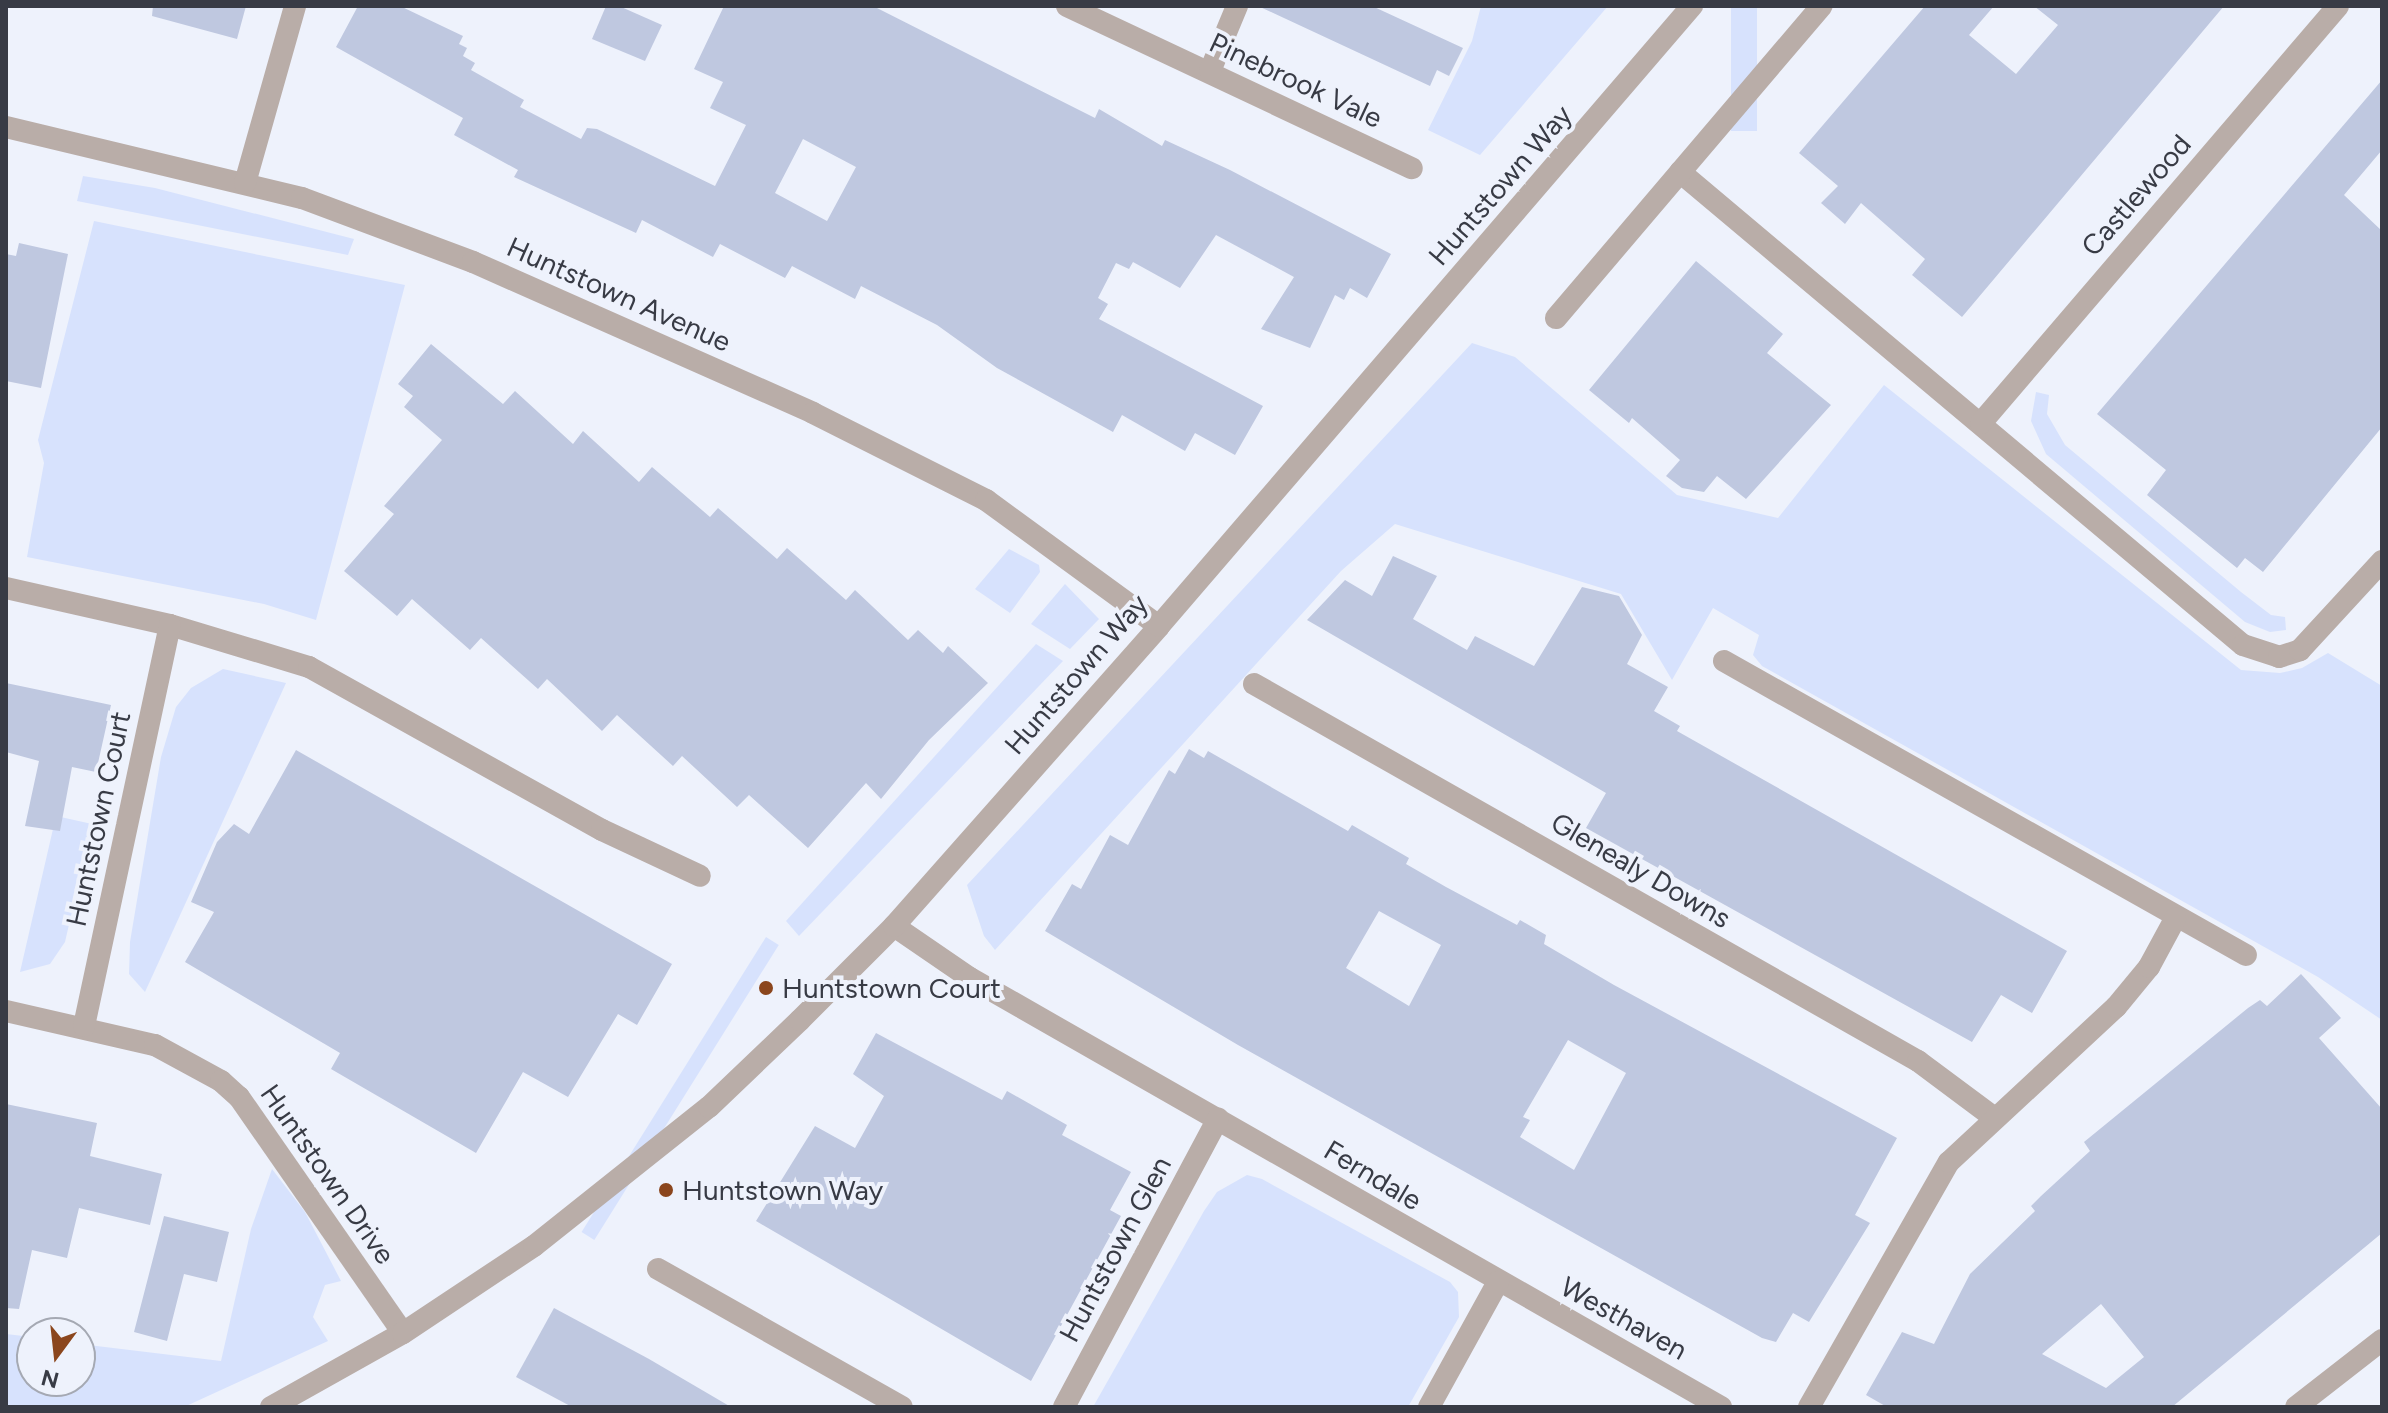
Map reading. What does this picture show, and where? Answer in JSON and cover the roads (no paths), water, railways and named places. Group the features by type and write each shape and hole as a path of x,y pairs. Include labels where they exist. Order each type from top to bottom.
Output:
{"street":[{"path":"245,183 295,6"},
{"name":"Pinebrook Vale","path":"1067,6 1412,168"},
{"path":"1210,71 1237,6"},
{"name":"Huntstown Way","path":"271,1407 403,1333 625,1179 709,1107 894,926 1159,626 1692,6"},
{"path":"1556,318 1822,6"},
{"name":"Castlewood","path":"1981,423 2338,6"},
{"name":"Huntstown Avenue","path":"6,127 245,183 401,232 813,413 986,500 1159,626"},
{"path":"1680,172 2260,654 2279,657 2312,642 2382,561"},
{"path":"6,588 257,648 332,678 602,830 700,876"},
{"name":"Huntstown Court","path":"84,1026 170,625"},
{"path":"1724,661 2175,919 2246,955"},
{"name":"Glenealy Downs","path":"1254,684 1918,1061 1993,1117"},
{"path":"1809,1407 1949,1162 1993,1117 2116,1007 2149,967 2175,919"},
{"name":"Ferndale","path":"894,926 970,978 1218,1118 1498,1282"},
{"name":"Huntstown Drive","path":"6,1011 84,1026 155,1045 191,1062 239,1097 403,1333"},
{"name":"Huntstown Glen","path":"1064,1407 1218,1118"},
{"path":"658,1269 902,1407"},
{"path":"1429,1407 1498,1282"},
{"name":"Westhaven","path":"1498,1282 1721,1407"},
{"path":"2296,1407 2382,1340"}],"place":[{"name":"Huntstown Court","path":"766,988"},
{"name":"Huntstown Way","path":"666,1190"}]}
